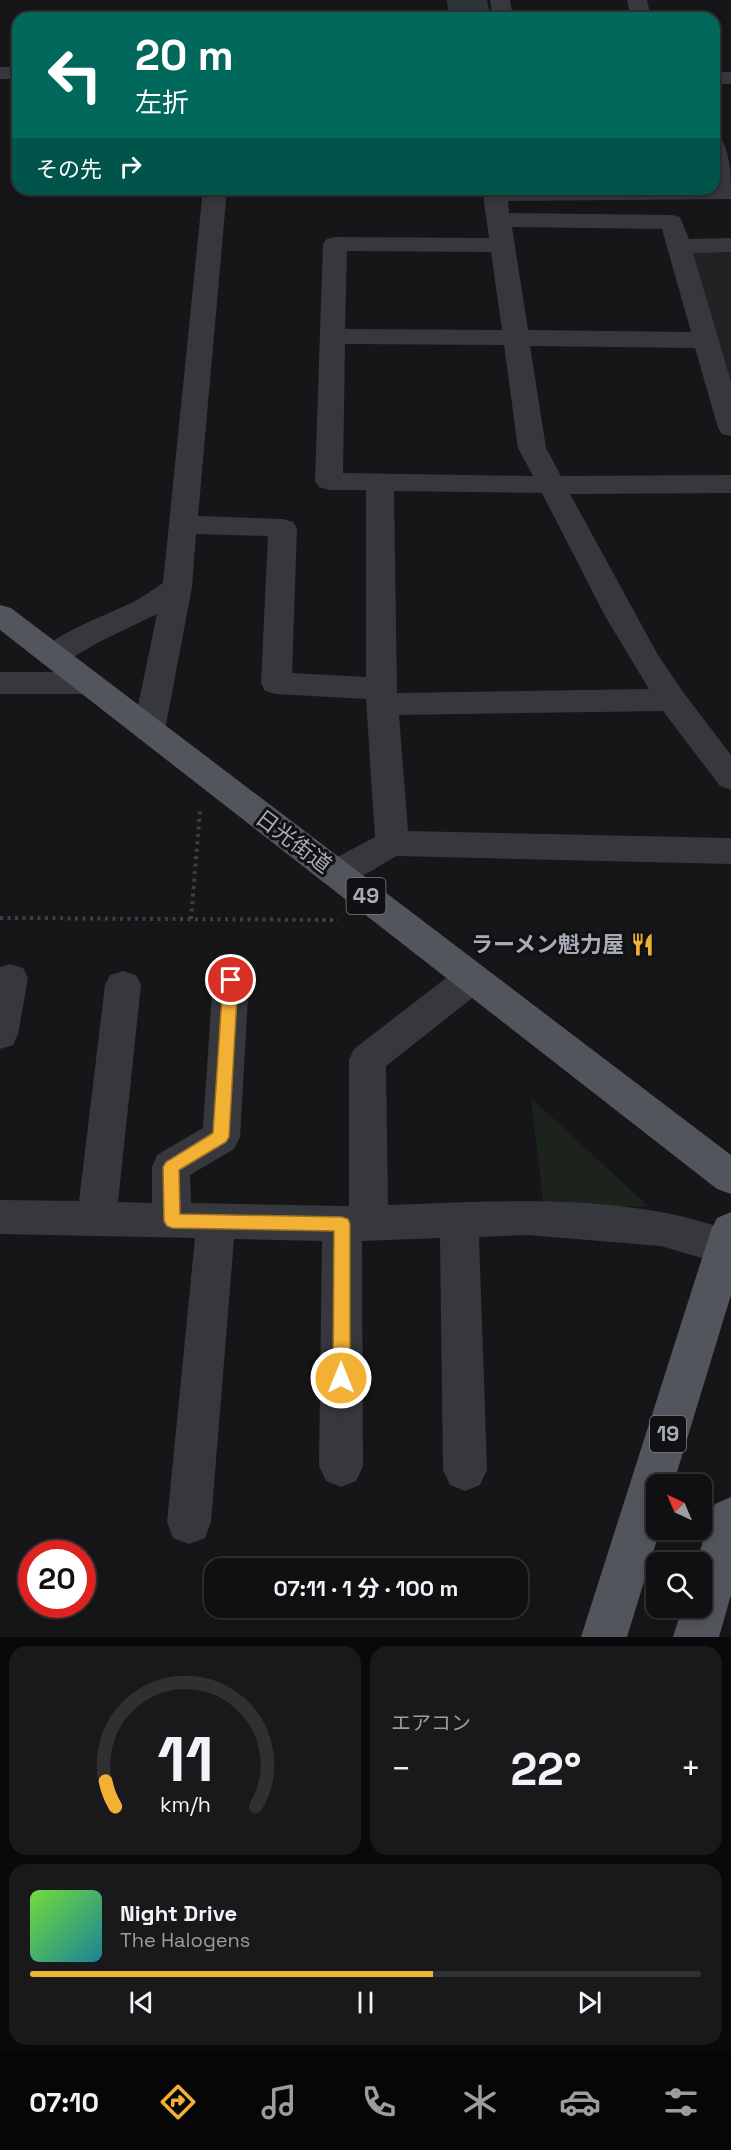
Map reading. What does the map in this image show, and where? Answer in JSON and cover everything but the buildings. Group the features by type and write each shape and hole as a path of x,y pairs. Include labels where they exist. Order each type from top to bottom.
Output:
{"main road":[{"name":"日光街道","path":"0,615 731,1177"},
{"name":"19","path":"604,1637 729,1239"},
{"path":"696,1637 731,1519"}],"street":[{"path":"720,164 729,192"},
{"path":"149,730 177,587 215,195"},
{"path":"641,195 499,212 335,244 329,481 380,484 731,484"},
{"path":"499,212 672,222 731,428"},
{"path":"499,212 532,448 620,616 672,700 731,778"},
{"path":"679,246 731,245"},
{"path":"333,336 706,340"},
{"path":"380,484 381,696 392,843"},
{"path":"182,524 283,528 276,683 381,696 672,700"},
{"path":"52,656 88,634 144,609 177,587"},
{"path":"1,686 87,682"},
{"path":"336,873 392,843 731,851"},
{"path":"0,1034 10,978"},
{"path":"341,1466 367,1060 472,978"},
{"path":"172,1221 171,1167 221,1137 231,980"},
{"path":"97,1218 123,985"},
{"path":"0,1217 356,1224 526,1218 661,1228 729,1239"},
{"path":"189,1522 216,1221"},
{"path":"459,1222 465,1470"}],"path":[{"path":"280,195 499,212"},
{"path":"190,919 200,803"},
{"path":"0,918 344,920"}],"shaded area":[{"path":"731,250 731,389 688,251"},
{"path":"531,1098 648,1206 544,1209"}],"waterway":[{"path":"467,0 469,12"}],"place":[{"name":"ラーメン魁力屋","path":"642,944"}],"route":[{"path":"231,980 221,1137 171,1167 172,1221 342,1224 341,1378"}]}
